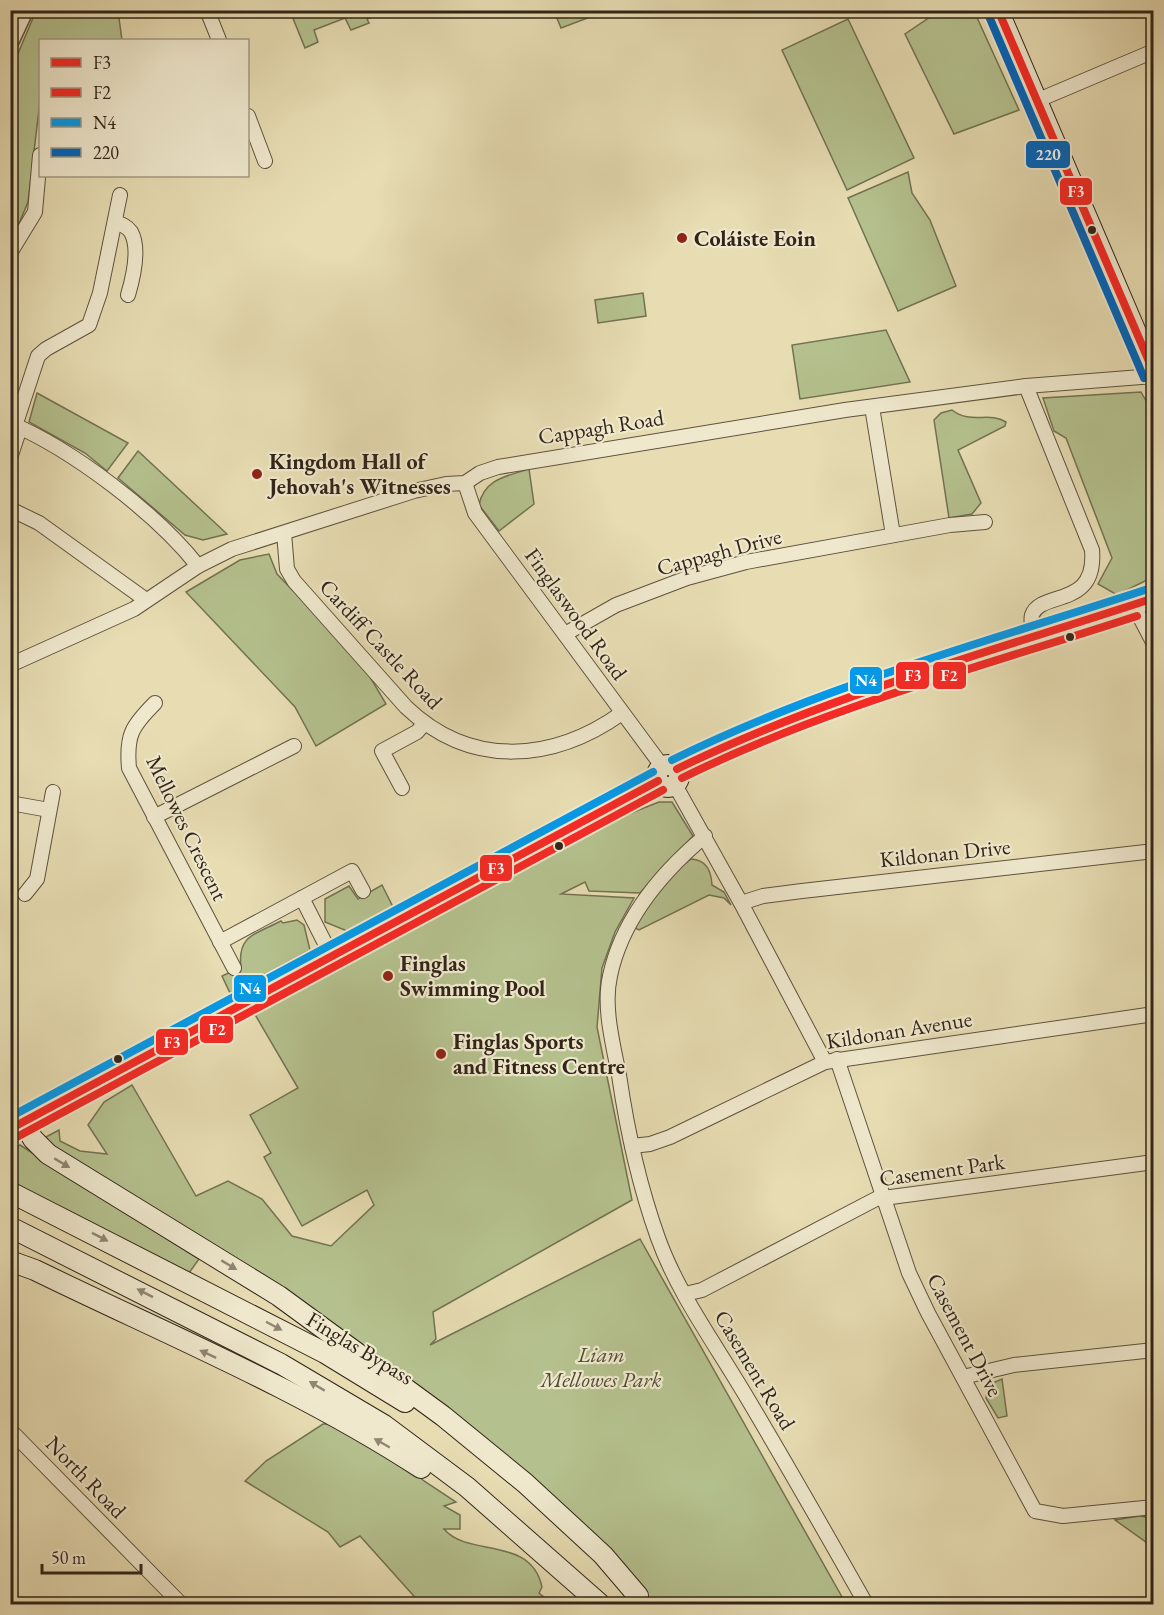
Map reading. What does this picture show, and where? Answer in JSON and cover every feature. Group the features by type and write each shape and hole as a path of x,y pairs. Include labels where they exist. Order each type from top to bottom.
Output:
{"main road":[{"path":"998,10 1154,375"},
{"path":"641,1600 603,1555 525,1483 443,1416 279,1296 48,1154 17,1125 744,736 804,713 1154,598"},
{"name":"Finglas Bypass","path":"10,1192 325,1353 404,1402 489,1463 562,1523 641,1600"},
{"path":"10,1227 261,1354 384,1425 467,1487 597,1605"},
{"path":"10,1261 34,1270 281,1388 386,1445 470,1500 597,1605"}],"street":[{"path":"10,40 24,10"},
{"path":"207,10 219,39"},
{"path":"1036,101 1154,51"},
{"path":"249,119 265,161"},
{"path":"10,253 34,212 39,164"},
{"path":"10,458 15,426 38,356 46,349 89,325 100,293 120,195"},
{"path":"115,222 126,226 132,233 134,275 128,295"},
{"name":"Cappagh Road","path":"10,665 98,627 146,600 198,566 232,549 414,491 446,484 465,483 480,473 527,460 872,406 1026,386 1154,375"},
{"path":"1026,386 1092,550 1093,565 1082,586 1072,595 1038,607 1033,612 1031,619 1034,638"},
{"path":"872,406 892,536"},
{"path":"15,426 98,476 143,510 198,566"},
{"name":"Finglaswood Road","path":"465,483 475,513 668,775 705,836 831,1060"},
{"path":"10,508 39,523 146,600"},
{"name":"Cappagh Drive","path":"565,634 616,605 687,578 747,562 985,522"},
{"name":"Cardiff Castle Road","path":"284,533 287,569 294,580 424,724 449,738 482,749 519,751 555,747 598,730 622,713"},
{"path":"1134,606 1154,645"},
{"name":"Mellowes Crescent","path":"155,703 137,722 128,738 129,768 234,968"},
{"path":"402,788 382,751 417,732 424,724"},
{"path":"154,817 294,746"},
{"path":"25,894 37,879 53,792"},
{"path":"10,803 50,810"},
{"path":"632,1146 612,1036 609,1007 610,977 629,920 644,898 688,850 705,836"},
{"name":"Kildonan Drive","path":"741,903 764,896 802,891 1154,851"},
{"path":"220,942 352,871 363,891"},
{"path":"302,898 332,957"},
{"name":"Kildonan Avenue","path":"632,1146 650,1144 670,1137 831,1060 1154,1014"},
{"name":"Casement Drive","path":"831,1060 884,1197 909,1274 1035,1511 1063,1516 1154,1507"},
{"name":"Casement Road","path":"632,1146 658,1240 685,1294 866,1605"},
{"name":"Casement Park","path":"685,1294 702,1290 857,1206 884,1197 1154,1162"},
{"path":"963,1377 1014,1365 1154,1350"},
{"name":"North Road","path":"10,1430 181,1605"}],"green space":[{"path":"36,11 118,11 122,39 39,39 39,109 28,202 11,243 11,70"},
{"path":"290,11 387,11 367,19 369,23 351,30 345,18 314,30 318,42 305,48"},
{"path":"554,11 606,11 561,28"},
{"path":"939,11 974,11 1019,110 954,134 905,34"},
{"path":"848,19 914,158 847,190 782,50"},
{"path":"908,172 912,193 930,220 956,286 898,311 848,198"},
{"path":"643,293 646,316 598,323 595,300"},
{"path":"886,330 910,382 800,399 792,345"},
{"path":"1141,392 1153,413 1153,577 1117,595 1098,584 1112,558 1066,438 1054,431 1043,398"},
{"path":"37,393 128,443 107,471 85,453 29,422"},
{"path":"952,410 966,417 993,418 1006,422 1005,426 958,450 981,503 972,514 949,518 934,420 941,413"},
{"path":"138,451 227,534 203,540 185,535 118,478"},
{"path":"529,469 534,504 499,531 479,505 482,496 491,484"},
{"path":"269,554 277,574 360,660 386,704 316,746 295,707 186,592 240,560"},
{"name":"Liam Mellowes Park","path":"659,802 672,802 693,836 640,893 589,891 585,882 561,894 634,898 615,932 602,968 597,1027 632,1200 433,1312 436,1339 430,1345 640,1239 846,1604 653,1604 542,1490 57,1154 44,1138 59,1130 60,1141 80,1151 107,1154 88,1125 104,1102 132,1085 196,1196 228,1181 262,1199 292,1236 331,1246 374,1205 367,1190 302,1226 264,1157 271,1153 250,1115 298,1088 250,1006 580,833"},
{"path":"691,859 707,867 712,885 724,892 731,905 724,898 709,895 639,930 631,926 670,874"},
{"path":"382,885 394,909 347,931 325,922 325,899 349,886 358,899"},
{"path":"297,920 304,925 310,950 230,993 222,976 241,967 242,948 245,942 256,933 281,921 283,923"},
{"path":"20,1145 199,1259 189,1273 11,1184 10,1152"},
{"path":"1002,1379 1007,1416 998,1418 986,1398 988,1385"},
{"path":"323,1424 337,1424 407,1466 424,1481 456,1502 444,1506 460,1515 460,1529 444,1529 455,1538 468,1543 512,1553 525,1560 536,1571 542,1587 539,1593 552,1604 421,1604 360,1536 340,1547 328,1532 245,1481 266,1461"},
{"path":"1139,1516 1153,1518 1153,1547 1115,1520"}],"transit line":[{"name":"F3","path":"998,10 1154,373"},
{"name":"220","path":"988,14 1144,378"},
{"name":"N4","path":"672,760 730,733 848,687 1151,588"},
{"name":"F3","path":"677,769 734,743 852,696 1154,598"},
{"name":"F2","path":"682,778 792,730 849,709 1137,616"},
{"name":"N4","path":"10,1117 653,772"},
{"name":"F3","path":"10,1129 658,781"},
{"name":"F2","path":"15,1138 663,790"}],"place":[{"name":"Coláiste Eoin","path":"682,238"},
{"name":"Kingdom Hall of Jehovah's Witnesses","path":"257,474"},
{"name":"Finglas Swimming Pool","path":"388,976"},
{"name":"Finglas Sports and Fitness Centre","path":"441,1054"}]}
